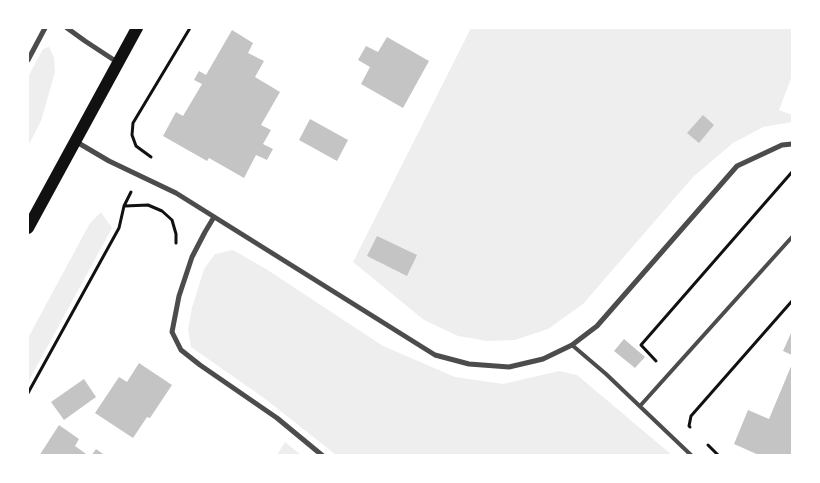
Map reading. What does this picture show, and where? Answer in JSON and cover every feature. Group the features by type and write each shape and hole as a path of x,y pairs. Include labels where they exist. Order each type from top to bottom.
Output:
{"main road":[{"path":"28,228 137,28"}],"street":[{"path":"28,60 45,28"},
{"path":"67,28 117,62"},
{"path":"75,141 139,176 176,193 435,355 470,364 509,367 543,359 572,345 597,326 737,166 782,145 792,144"},
{"path":"214,217 192,258 178,296 172,332 181,350 277,418 323,456"}],"lane":[{"path":"640,406 792,237"},
{"path":"572,345 606,374 692,456"}],"path":[{"path":"158,161 136,146 132,136 134,122 190,28"},
{"path":"28,393 119,228 124,206 149,156"},
{"path":"624,392 656,360 641,345 792,172"},
{"path":"124,206 148,205 162,211 172,220 176,234 176,249"},
{"path":"694,431 689,426 691,416 792,301"},
{"path":"705,442 719,456"}],"shaded area":[{"path":"471,28 792,28 792,76 779,110 792,115 792,122 763,127 733,143 693,177 583,304 548,329 515,340 487,341 458,336 424,320 353,262"},
{"path":"49,47 54,57 55,72 41,121 28,146 28,77 43,49"},
{"path":"101,212 112,228 28,382 28,338 90,223"},
{"path":"233,250 266,269 383,346 455,377 503,384 559,371 577,375 672,455 336,455 264,398 191,347 188,329 192,308 204,269 215,254"},
{"path":"285,442 301,455 277,455"}],"building":[{"path":"232,30 253,43 248,53 264,61 255,77 280,92 261,125 271,130 263,144 273,149 267,160 256,155 244,178 209,158 207,161 163,136 176,112 183,116 202,84 194,80 199,71 206,75"},
{"path":"387,37 429,61 403,108 361,84 370,67 358,60 366,46 378,52"},
{"path":"703,115 714,125 699,143 687,133"},
{"path":"310,119 348,140 337,161 299,140"},
{"path":"377,236 417,255 407,276 367,256"},
{"path":"792,333 792,355 783,351"},
{"path":"624,339 645,357 635,368 614,351"},
{"path":"139,363 172,385 150,418 147,417 133,438 95,413 119,377 127,382"},
{"path":"792,364 792,456 761,456 734,444 748,410 769,419"},
{"path":"84,379 96,397 64,420 51,402"},
{"path":"59,425 79,439 75,446 89,456 39,456"},
{"path":"96,449 106,456 91,456"}]}
